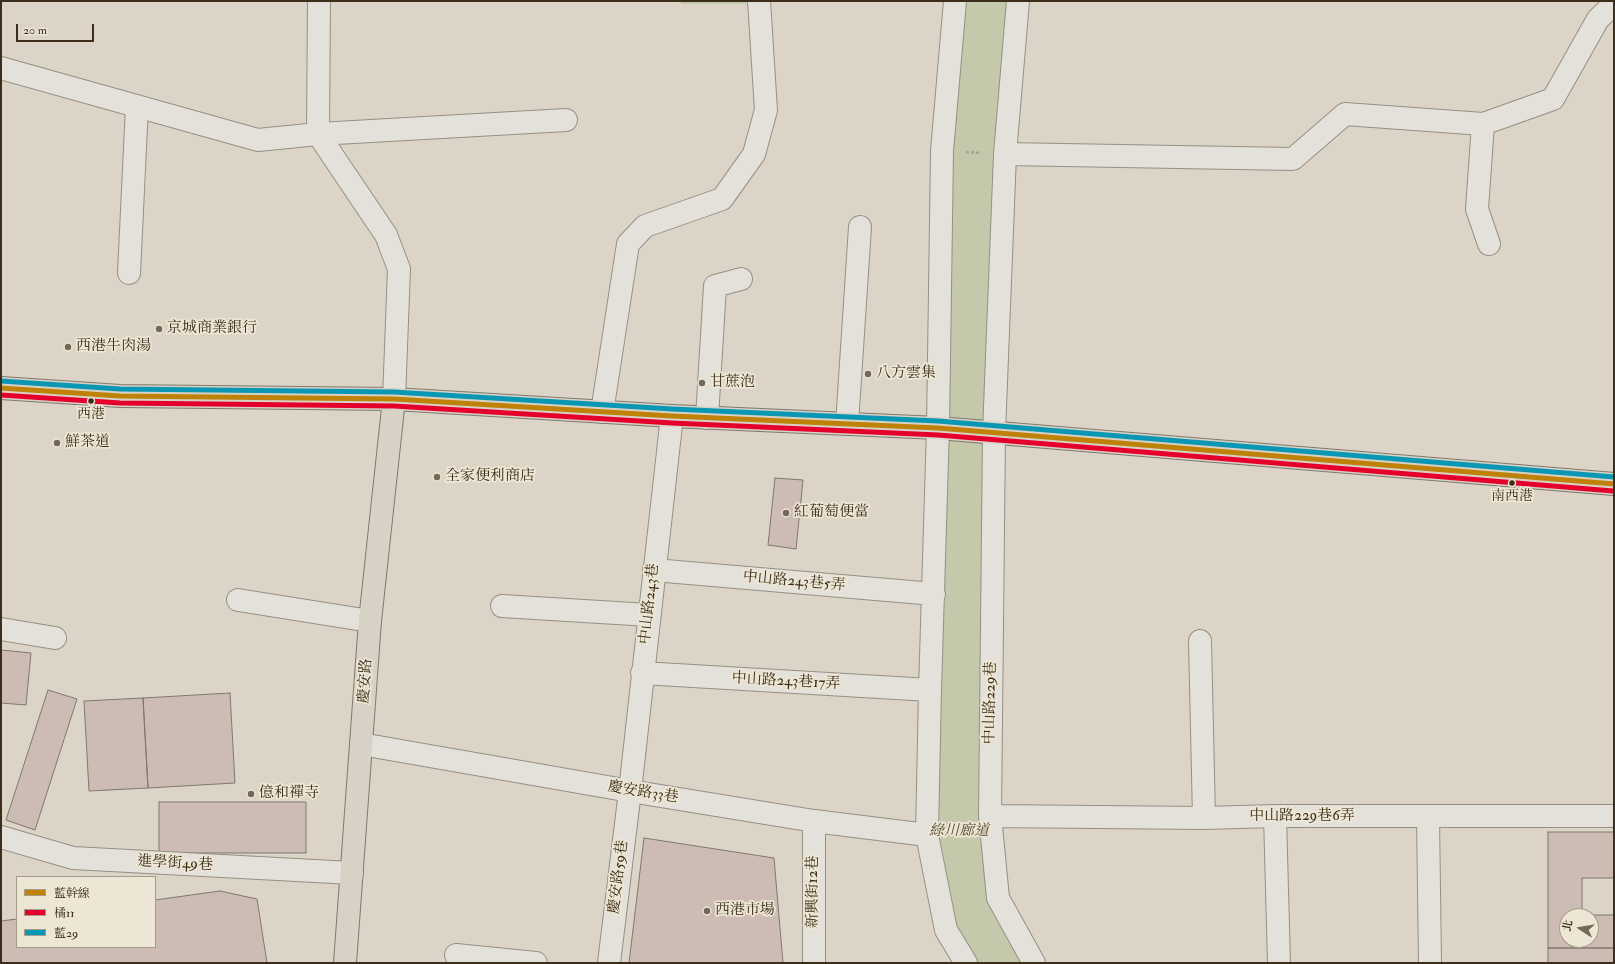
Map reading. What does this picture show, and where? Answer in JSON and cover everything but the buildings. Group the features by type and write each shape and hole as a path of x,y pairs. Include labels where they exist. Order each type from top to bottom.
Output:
{"main road":[{"path":"1,388 120,396 394,399 707,418 938,428 1614,484"},
{"name":"慶安路","path":"345,963 370,621 394,399"}],"street":[{"path":"318,1 318,134 386,235 399,269 394,399"},
{"path":"602,412 628,244 645,226 722,199 754,154 766,110 759,1"},
{"path":"955,1 942,151 938,428 927,835 946,930 966,963"},
{"name":"中山路229巷","path":"1018,1 1006,154 994,433 990,816 998,898 1034,963"},
{"path":"1006,154 1293,159 1345,114 1483,124 1553,99 1598,20 1614,4"},
{"path":"1,68 258,140 318,134 566,120"},
{"path":"129,273 137,106"},
{"path":"1483,124 1477,209 1489,244"},
{"path":"847,424 860,227"},
{"path":"707,418 714,286 741,279"},
{"name":"中山路243巷","path":"630,791 642,673 672,416"},
{"name":"中山路243巷5弄","path":"654,570 934,594"},
{"path":"238,600 370,621"},
{"path":"502,606 649,615"},
{"path":"1,629 55,638"},
{"path":"1200,641 1204,818"},
{"name":"中山路243巷17弄","path":"642,673 930,690"},
{"name":"慶安路33巷","path":"361,744 630,791 814,821 927,835"},
{"name":"慶安路59巷","path":"609,963 630,791"},
{"name":"中山路229巷6弄","path":"990,816 1204,818 1276,816 1614,816"},
{"path":"1276,816 1278,963"},
{"path":"1428,816 1430,963"},
{"name":"新興街12巷","path":"814,821 814,963"},
{"name":"進學街49巷","path":"1,837 73,858 352,874"},
{"path":"456,954 536,963"}],"path":[{"path":"942,151 1006,154"}],"green space":[{"path":"681,1 746,1 746,4 681,4"},
{"name":"綠川廊道","path":"955,1 1018,1 1005,154 998,898 1034,963 966,963 927,835"}],"transit line":[{"name":"藍29","path":"1,381 120,389 394,392 672,409 938,421 1614,477"},
{"name":"藍幹線","path":"1,388 120,396 394,399 672,416 938,428 1614,484"},
{"name":"橘11","path":"1,395 120,403 394,406 672,423 938,435 1613,491"}],"place":[{"name":"京城商業銀行","path":"159,329"},
{"name":"西港牛肉湯","path":"68,347"},
{"name":"八方雲集","path":"868,374"},
{"name":"甘蔗泡","path":"702,383"},
{"name":"西港","path":"91,401"},
{"name":"鮮茶道","path":"57,443"},
{"name":"全家便利商店","path":"437,477"},
{"name":"南西港","path":"1512,483"},
{"name":"紅葡萄便當","path":"786,513"},
{"name":"億和禪寺","path":"251,794"},
{"name":"西港市場","path":"707,911"}]}
